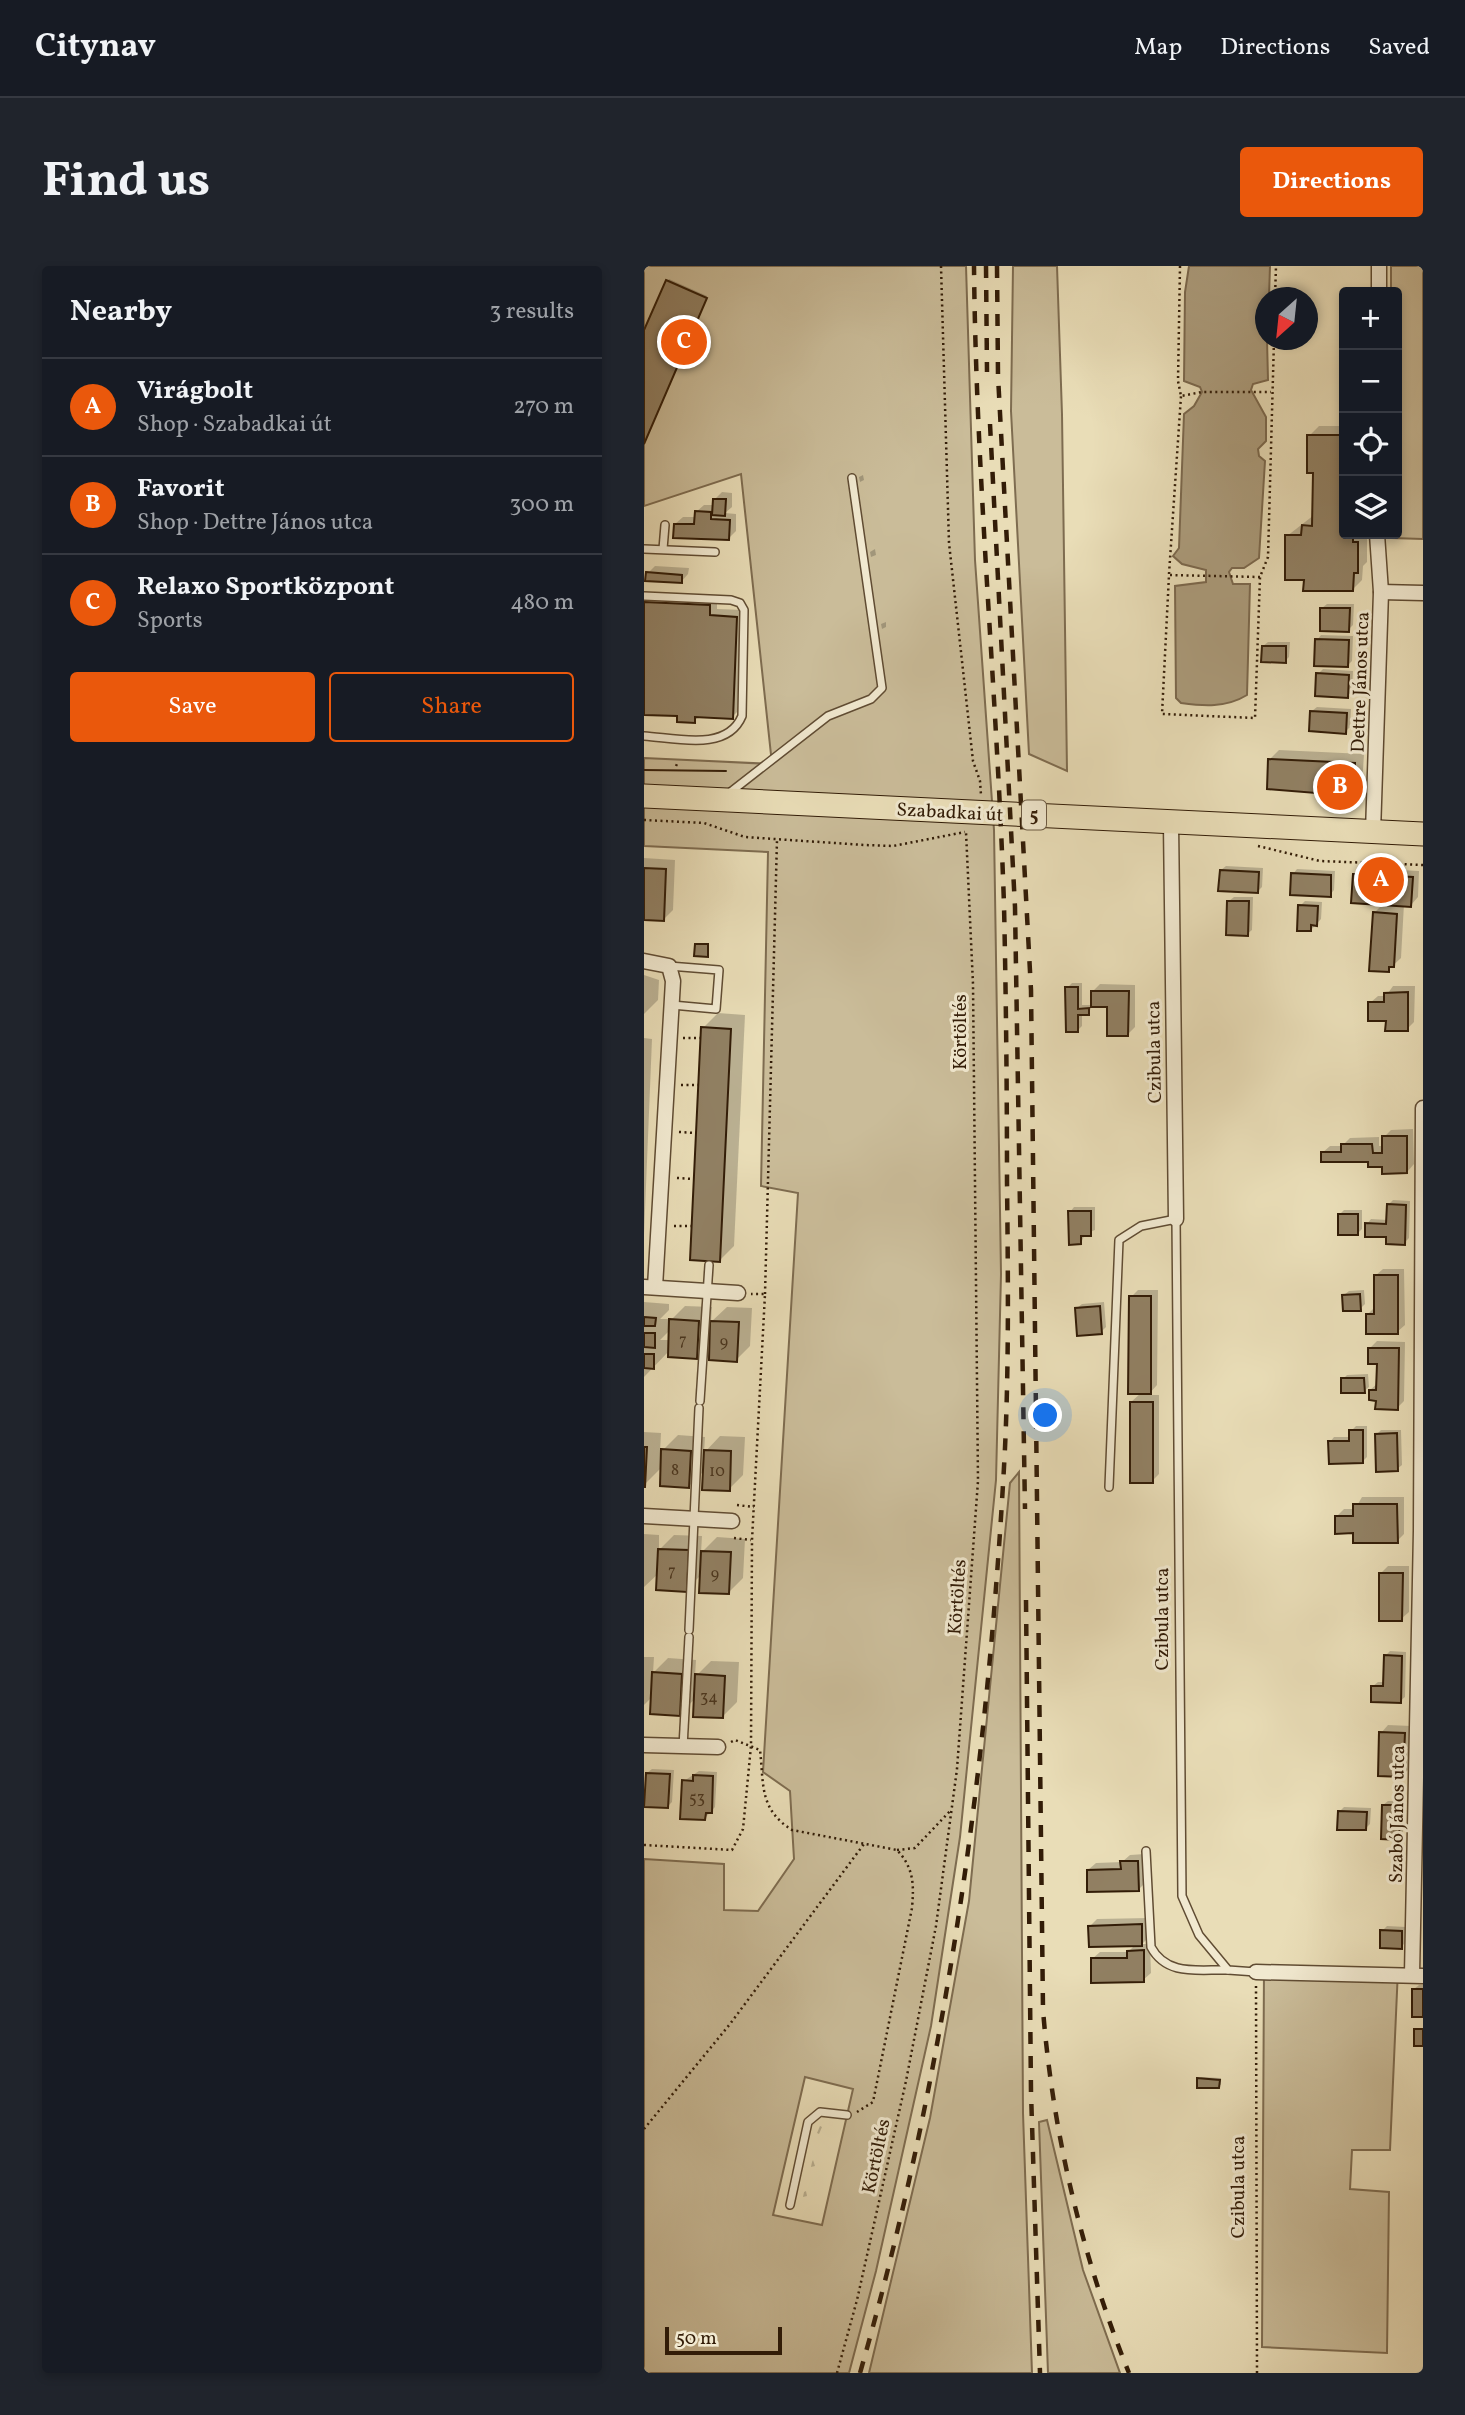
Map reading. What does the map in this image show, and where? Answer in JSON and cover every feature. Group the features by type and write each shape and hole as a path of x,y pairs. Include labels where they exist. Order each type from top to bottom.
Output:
{"main road":[{"name":"Szabadkai út","path":"644,796 722,799 972,821 1171,824 1423,834"}],"street":[{"path":"1379,266 1379,287"},
{"name":"Dettre János utca","path":"1373,832 1381,592 1377,539"},
{"path":"1381,592 1423,593"},
{"name":"Czibula utca","path":"1171,824 1175,1219"},
{"path":"644,961 669,966 673,981 650,1287 738,1293"},
{"name":"Szabó János utca","path":"1417,1976 1423,1108"},
{"path":"644,1516 732,1521"},
{"path":"644,1745 718,1747"},
{"path":"1256,1972 1417,1976"}],"lane":[{"path":"722,799 828,716 871,699 882,688 852,478"},
{"path":"663,550 664,524"},
{"path":"644,548 715,552"},
{"path":"644,596 731,600 740,604 744,610 742,716 737,728 728,736 716,740 644,736"},
{"path":"669,966 719,970 716,1009 672,1005"},
{"path":"1109,1487 1119,1240 1141,1226 1175,1219"},
{"name":"Czibula utca","path":"1175,1219 1182,1896 1199,1935 1228,1970"},
{"path":"683,1747 709,1265"},
{"path":"1146,1851 1151,1947 1156,1955 1176,1969 1256,1972"},
{"path":"790,2205 808,2122 820,2112 847,2115"}],"path":[{"name":"Körtöltés","path":"837,2373 858,2300 906,2081 936,1926 951,1809 978,1480 972,821 949,543 941,266"},
{"path":"1180,266 1178,381 1181,396 1163,713 1255,718 1260,577 1268,557 1274,350"},
{"path":"1275,287 1276,266"},
{"path":"1181,396 1202,392 1272,392"},
{"path":"1169,575 1260,577"},
{"path":"644,820 704,823 730,834 777,840 893,846 972,821"},
{"path":"644,1845 732,1850 743,1829 751,1746 752,1541 765,1294 777,840"},
{"path":"1258,846 1320,861 1423,865"},
{"path":"738,1293 765,1294"},
{"path":"737,1505 754,1507"},
{"path":"734,1538 752,1541"},
{"path":"718,1747 735,1740 760,1749 766,1805 777,1821 792,1830 897,1850 915,1848 951,1809"},
{"path":"644,2129 730,2024 864,1844"},
{"path":"847,2115 873,2102 912,1908 915,1884 908,1861 897,1850"},
{"name":"Czibula utca","path":"1256,1972 1257,2373"}],"shaded area":[{"path":"644,266 966,266 975,560 994,830 1001,1274 996,1480 960,1837 931,2026 876,2271 849,2373 644,2373 644,1859 724,1864 724,1910 758,1911 794,1859 790,1791 763,1772 798,1193 761,1186 768,852 644,846 644,758 772,764 741,474 644,506","holes":["805,2077 853,2089 822,2225 773,2215"]},
{"path":"1013,266 1057,266 1067,771 1029,754 1011,411"},
{"path":"1189,266 1270,266 1269,287 1255,287 1255,350 1267,350 1268,380 1253,384 1251,390 1266,417 1266,441 1258,449 1259,456 1265,461 1259,558 1244,568 1232,568 1229,572 1233,584 1250,584 1247,695 1214,705 1181,703 1176,698 1175,586 1206,582 1206,570 1182,564 1173,556 1179,548 1184,414 1194,406 1202,392 1200,387 1184,381 1185,292"},
{"path":"1391,266 1423,266 1423,539 1402,538 1402,287 1391,287"},
{"path":"1019,1472 1023,2113 1032,2373 869,2373 930,2118 969,1901 1010,1483"},
{"path":"1264,1967 1398,1969 1390,2150 1352,2150 1350,2189 1389,2192 1387,2353 1262,2347"},
{"path":"1047,2120 1083,2270 1120,2373 1048,2373 1039,2122"}],"building":[{"path":"666,280 707,298 644,444 644,330"},
{"path":"1307,435 1339,435 1339,539 1353,539 1353,542 1358,542 1358,573 1354,573 1353,591 1303,591 1304,580 1285,580 1285,535 1301,535 1302,525 1312,526 1313,473 1307,473"},
{"path":"713,499 726,499 725,516 712,515"},
{"path":"695,511 711,512 711,519 730,520 729,540 673,538 674,524 694,524"},
{"path":"646,572 682,575 682,583 645,581"},
{"path":"644,602 710,605 710,615 737,617 733,719 695,717 695,723 677,722 677,716 644,715"},
{"path":"1320,608 1350,608 1349,632 1320,631"},
{"path":"1315,639 1349,640 1348,667 1314,666"},
{"path":"1262,646 1286,646 1286,663 1261,662"},
{"path":"1316,673 1349,675 1348,698 1315,696"},
{"path":"1310,711 1347,713 1346,734 1309,731"},
{"path":"1268,759 1355,763 1353,796 1267,789"},
{"path":"644,868 666,869 664,921 644,920"},
{"path":"1220,870 1259,872 1258,893 1218,891"},
{"path":"1291,873 1331,875 1331,897 1290,895"},
{"path":"1353,874 1413,877 1411,907 1351,903"},
{"path":"1227,901 1249,901 1248,936 1226,935"},
{"path":"1298,905 1318,906 1317,926 1311,925 1311,931 1297,931"},
{"path":"1373,912 1397,914 1394,967 1389,967 1389,972 1369,971"},
{"path":"695,944 708,944 708,957 694,956"},
{"path":"1065,987 1078,987 1078,1009 1089,1008 1089,1015 1078,1015 1078,1032 1066,1032"},
{"path":"1091,991 1129,991 1128,1036 1107,1036 1107,1007 1091,1007"},
{"path":"1408,992 1408,1031 1385,1031 1386,1021 1368,1021 1368,1002 1384,1002 1384,993"},
{"path":"701,1027 731,1029 720,1262 690,1260"},
{"path":"1382,1136 1407,1136 1407,1173 1382,1174 1382,1167 1368,1167 1368,1162 1321,1162 1321,1152 1341,1152 1341,1144 1372,1144 1373,1153 1382,1153"},
{"path":"1387,1204 1406,1205 1405,1245 1386,1244 1386,1237 1365,1237 1365,1223 1386,1224"},
{"path":"1068,1211 1091,1211 1091,1236 1081,1236 1081,1244 1069,1245"},
{"path":"1338,1214 1358,1214 1358,1235 1338,1235"},
{"path":"1374,1275 1398,1275 1398,1334 1366,1334 1366,1314 1374,1314"},
{"path":"1360,1294 1361,1311 1343,1311 1342,1295"},
{"path":"1129,1296 1151,1296 1151,1394 1128,1394"},
{"path":"1100,1306 1102,1334 1077,1336 1075,1308"},
{"path":"644,1317 656,1318 655,1326 644,1326"},
{"path":"669,1319 699,1321 697,1359 668,1357"},
{"path":"710,1321 739,1322 737,1362 709,1360"},
{"path":"644,1333 655,1333 655,1348 644,1347"},
{"path":"1368,1348 1399,1348 1398,1410 1375,1409 1376,1401 1369,1400 1369,1390 1376,1390 1377,1364 1368,1364"},
{"path":"644,1354 654,1354 654,1369 644,1368"},
{"path":"1341,1378 1364,1378 1365,1393 1341,1393"},
{"path":"1130,1402 1153,1402 1153,1483 1130,1483"},
{"path":"1349,1430 1363,1430 1363,1463 1329,1464 1328,1441 1349,1441"},
{"path":"1397,1433 1398,1471 1376,1472 1375,1434"},
{"path":"644,1447 647,1447 645,1487 644,1487"},
{"path":"661,1449 691,1451 689,1488 660,1486"},
{"path":"704,1450 731,1451 730,1491 702,1490"},
{"path":"1353,1504 1397,1504 1398,1543 1353,1543 1353,1533 1335,1534 1335,1516 1353,1516"},
{"path":"658,1549 689,1550 687,1592 656,1590"},
{"path":"701,1551 731,1552 729,1594 699,1593"},
{"path":"1379,1573 1403,1573 1402,1621 1379,1621"},
{"path":"1384,1655 1402,1656 1401,1703 1371,1702 1371,1686 1383,1686"},
{"path":"652,1672 682,1674 680,1716 650,1714"},
{"path":"695,1674 725,1676 723,1718 693,1717"},
{"path":"1379,1732 1405,1733 1403,1777 1378,1776"},
{"path":"646,1773 670,1774 668,1808 644,1807"},
{"path":"693,1775 713,1776 712,1813 706,1813 705,1820 680,1819 682,1780 693,1781"},
{"path":"1382,1805 1400,1805 1399,1840 1381,1839"},
{"path":"1338,1811 1367,1812 1366,1830 1337,1830"},
{"path":"1120,1861 1138,1861 1139,1891 1087,1892 1087,1870 1121,1869"},
{"path":"1142,1924 1142,1946 1089,1947 1088,1926"},
{"path":"1380,1930 1402,1931 1402,1949 1380,1948"},
{"path":"1144,1950 1144,1982 1091,1983 1091,1958 1127,1958 1127,1951"},
{"path":"1412,1989 1423,1989 1423,2017 1412,2017"},
{"path":"1414,2029 1423,2029 1423,2046 1414,2046"},
{"path":"1197,2078 1220,2080 1219,2088 1197,2088"}],"tram line":[{"path":"644,770 726,771"}],"railway":[{"path":"860,2373 917,2146 959,1915 988,1682 1005,1448 1008,1282 1004,905 979,426 974,266"},
{"path":"986,266 987,372"},
{"path":"997,266 998,376 1031,990 1043,2010 1054,2103 1072,2194 1097,2285 1129,2373"},
{"path":"990,424 1015,907 1025,1509"},
{"path":"1026,1600 1031,2092 1040,2373"}],"place":[{"name":"Relaxo Sportközpont","path":"684,342"},
{"name":"Favorit","path":"1340,787"},
{"name":"Virágbolt","path":"1381,880"}]}
